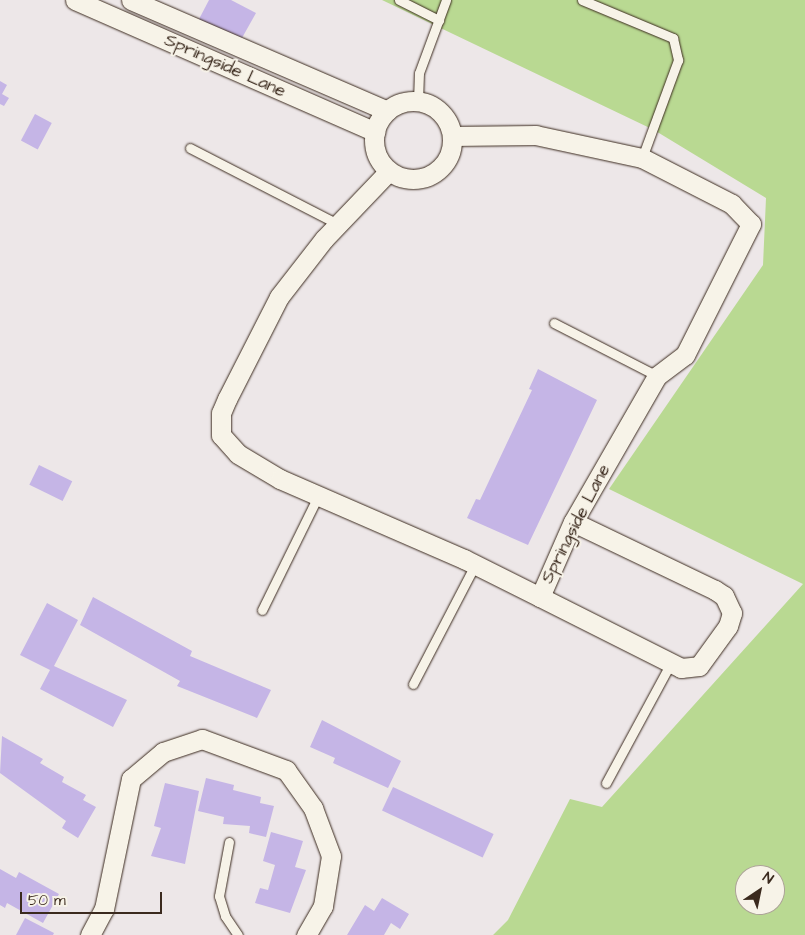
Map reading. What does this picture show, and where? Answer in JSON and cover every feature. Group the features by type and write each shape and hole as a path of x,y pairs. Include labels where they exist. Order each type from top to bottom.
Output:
{"street":[{"name":"Springside Lane","path":"75,0 375,132"},
{"name":"Springside Lane","path":"132,0 387,111"},
{"path":"418,101 437,109 452,136 449,156 427,177 407,179 388,171 376,154 375,132 387,111 398,103 418,101"},
{"name":"Springside Lane","path":"388,171 338,224 279,297 226,399 220,423 220,435 238,454 318,496 475,565 540,597 573,522 657,376 685,355 751,224 732,204 642,158 536,135 452,136"},
{"path":"540,597 681,668 699,666 705,660 732,612 724,596 573,522"},
{"path":"90,935 104,909 131,780 163,752 202,739 286,770 314,808 330,856 323,906 306,935"}],"lane":[{"path":"399,0 439,20"},
{"path":"418,101 419,73 446,0"},
{"path":"582,0 673,38 678,60 642,158"},
{"path":"190,148 338,224"},
{"path":"554,323 657,376"},
{"path":"262,610 318,496"},
{"path":"413,684 475,565"},
{"path":"606,783 671,663"},
{"path":"229,842 219,896 225,916 238,935"}],"green space":[{"path":"382,0 805,0 805,935 493,935 508,920 570,799 602,807 803,584 609,489 763,265 766,198 654,130"}],"building":[{"path":"209,0 231,0 256,13 238,45 197,23"},
{"path":"0,81 7,85 2,94 9,98 4,106 0,104"},
{"path":"35,114 52,123 38,149 21,140"},
{"path":"538,369 597,400 528,545 467,518 476,499 480,500 532,390 529,389"},
{"path":"39,465 72,481 63,501 29,485"},
{"path":"93,597 192,651 190,656 271,690 257,718 177,686 180,681 80,625"},
{"path":"47,603 78,620 54,666 127,700 113,727 40,689 50,670 20,655"},
{"path":"322,720 401,761 388,788 333,763 335,758 310,747"},
{"path":"2,736 43,759 40,763 64,777 62,782 86,795 83,800 96,807 78,838 62,828 66,821 0,773"},
{"path":"206,778 234,785 233,790 261,797 260,803 274,806 266,837 249,833 250,826 223,824 224,817 198,811"},
{"path":"165,783 199,791 185,864 151,856 161,828 154,826"},
{"path":"393,787 494,834 483,857 382,811"},
{"path":"271,832 303,841 295,867 306,870 290,913 255,903 260,888 268,890 275,865 263,861"},
{"path":"0,869 16,878 19,872 59,894 43,923 7,903 5,908 0,905"},
{"path":"382,898 409,914 400,929 391,923 384,935 347,935 365,905 374,911"},
{"path":"25,918 54,933 53,935 16,935"}]}
